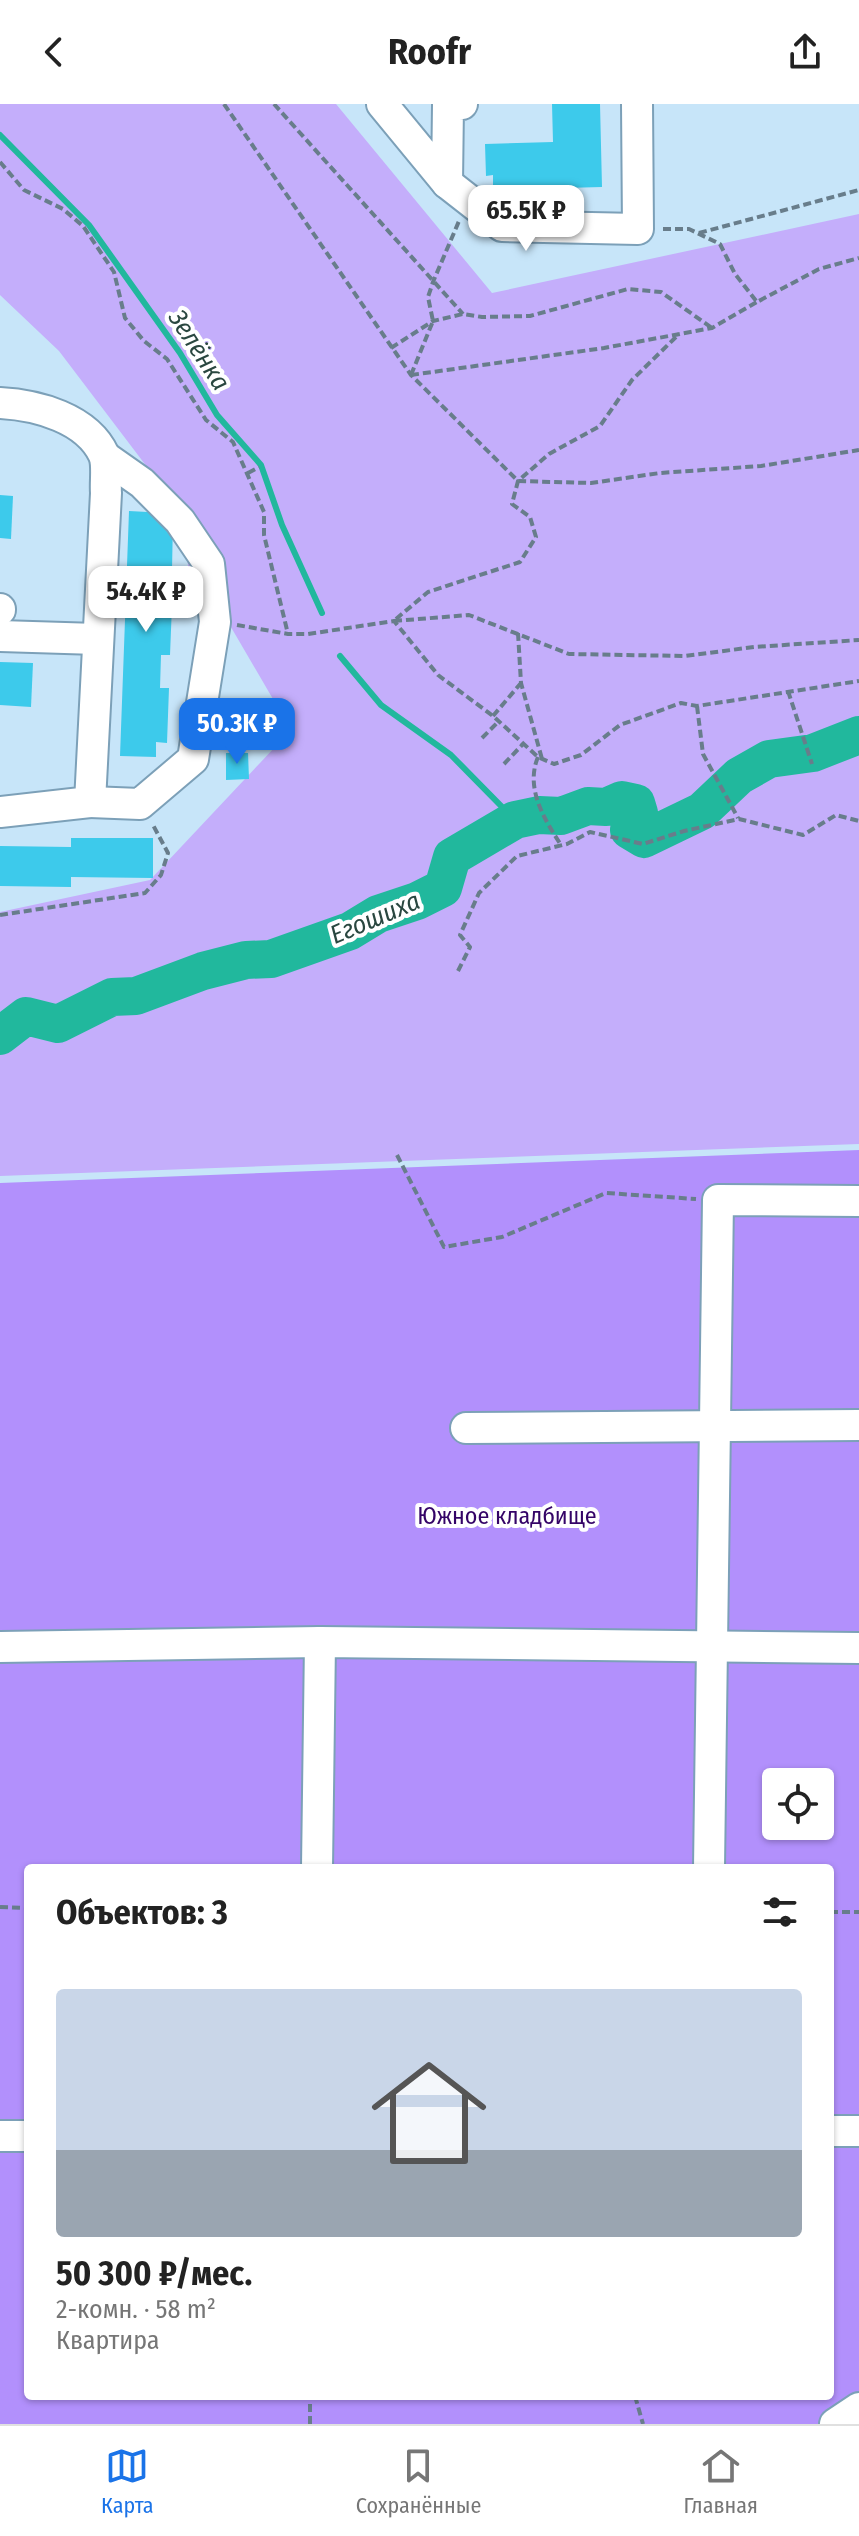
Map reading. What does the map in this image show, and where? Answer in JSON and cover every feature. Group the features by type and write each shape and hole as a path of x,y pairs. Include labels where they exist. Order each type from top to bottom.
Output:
{"street":[{"path":"382,104 458,191 502,226 638,229 637,104"},
{"path":"452,104 458,191"},
{"path":"0,812 90,802 140,804 193,759 215,622 209,564 180,521 142,483 105,457 89,435 60,415 5,403"},
{"path":"90,802 106,493 105,457"},
{"path":"0,636 97,639"},
{"path":"709,1864 718,1200 859,1201"},
{"path":"466,1428 859,1425"},
{"path":"317,1864 320,1642"},
{"path":"0,1647 320,1642 859,1648"},
{"path":"834,2131 859,2131"},
{"path":"0,2136 24,2136"},
{"path":"835,2424 859,2408"}],"path":[{"path":"224,104 411,375 518,481 591,483 660,473 761,466 859,450"},
{"path":"274,104 463,314"},
{"path":"0,162 24,190 63,209 83,226 114,272 125,318 144,341 167,359 206,420 233,442 264,512 264,535 288,634"},
{"path":"699,233 859,190"},
{"path":"411,375 433,321 428,297 458,191"},
{"path":"638,229 689,229 720,244 735,274 757,302"},
{"path":"411,375 604,348 712,328 819,269 859,258"},
{"path":"391,348 433,321 463,314 482,317 530,316 628,289 661,292 712,328"},
{"path":"394,621 428,592 520,562 536,537 530,517 512,504 518,481 549,454 600,426 632,380 679,334"},
{"path":"248,473 259,467"},
{"path":"227,624 288,634 308,634 394,621 469,615 569,654 685,656 754,647 859,640"},
{"path":"394,621 438,675 493,716 540,758 554,764 581,755 620,725 681,703 697,706 859,681"},
{"path":"518,633 521,683 540,758 532,771 533,787 547,824 561,845"},
{"path":"493,716 521,683"},
{"path":"788,691 812,764"},
{"path":"697,706 703,754 739,819"},
{"path":"482,738 499,721"},
{"path":"504,764 523,744"},
{"path":"0,915 145,893 161,875 168,853 140,804"},
{"path":"458,971 470,947 460,935 479,893 517,856 561,845 590,832 643,844 739,819 803,835 836,815 859,821"},
{"path":"397,1155 444,1247 502,1237 606,1193 718,1200"},
{"path":"0,1907 24,1908"},
{"path":"834,1912 859,1912"},
{"path":"310,2400 310,2424"},
{"path":"636,2400 643,2424"}],"shaded area":[{"path":"0,104 336,104 492,293 859,214 859,1144 0,1176 0,912 150,880 291,730 228,622 189,583 185,517 59,351 0,295"}],"green space":[{"name":"Южное кладбище","path":"859,1150 859,2424 0,2424 0,1183"}],"building":[{"path":"552,104 600,104 602,187 493,190 493,175 486,176 485,144 553,142"},
{"path":"0,495 13,496 11,539 0,538"},
{"path":"129,511 166,513 173,520 172,570 165,570 164,605 172,605 170,655 161,655 160,688 169,688 167,743 156,742 156,757 120,756"},
{"path":"0,662 33,663 31,707 0,705"},
{"path":"226,753 248,753 249,779 226,780"},
{"path":"71,838 153,838 153,878 71,877 71,887 0,886 0,846 71,847"}],"waterway":[{"name":"Зелёнка","path":"0,135 89,225 180,353 217,415 261,465 282,525 322,613"},
{"name":"Зелёнка","path":"340,656 381,705 451,755 515,820"},
{"name":"Егошиха","path":"0,1036 26,1016 58,1024 112,997 136,996 203,971 246,960 271,959 350,931 378,914 417,901 443,888 452,857 515,820 539,815 561,816 588,806 606,807 622,800 636,803 639,813 629,830 644,839 702,811 739,776 769,759 813,753 859,735"}]}
